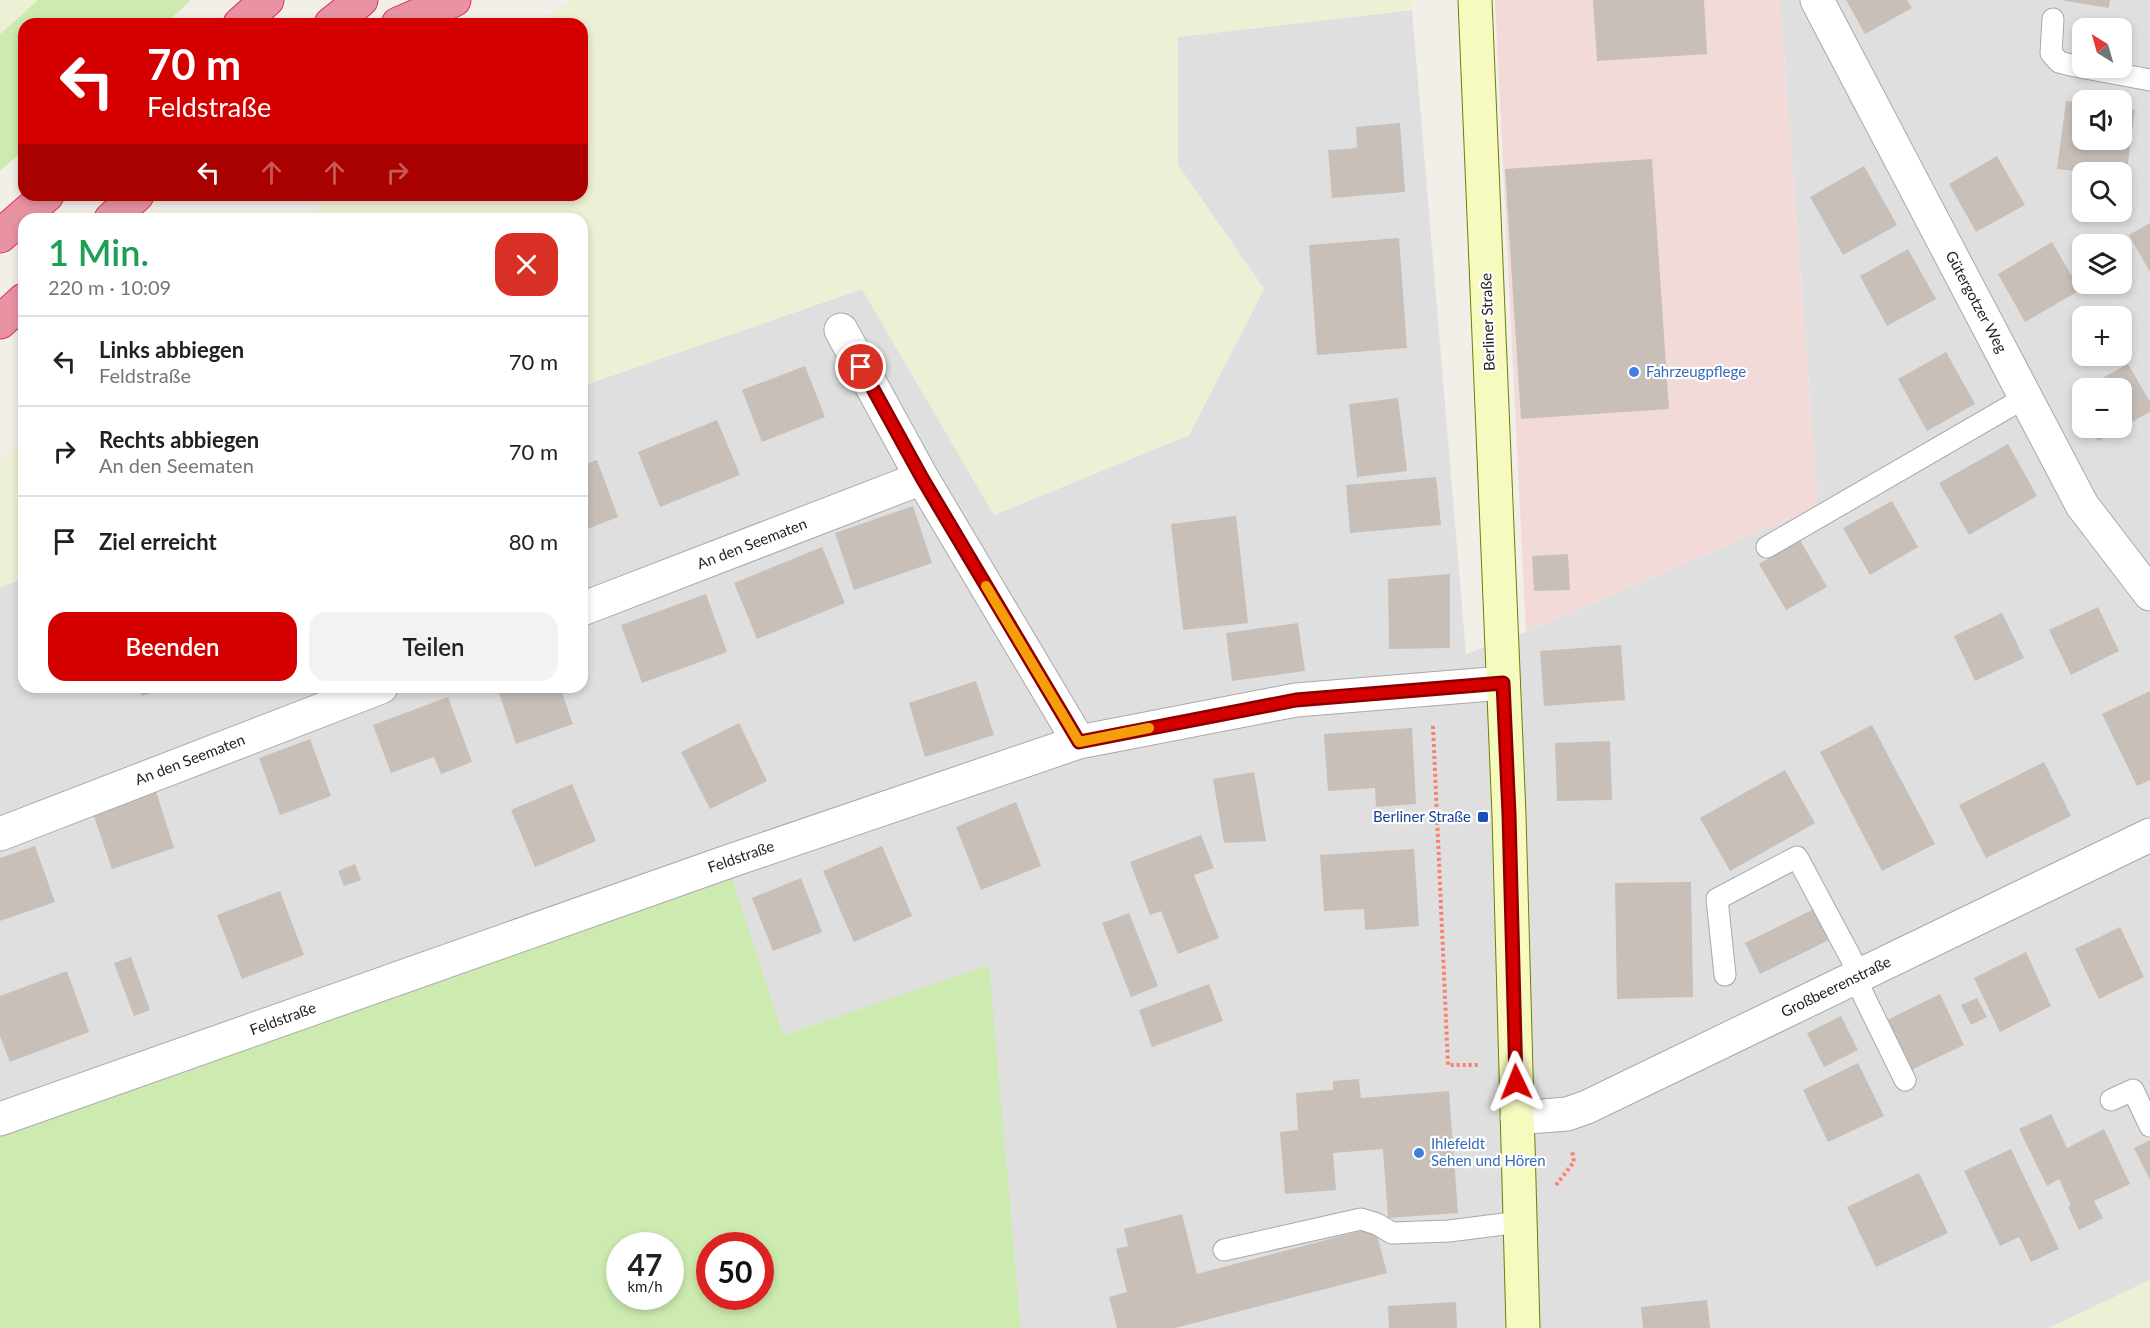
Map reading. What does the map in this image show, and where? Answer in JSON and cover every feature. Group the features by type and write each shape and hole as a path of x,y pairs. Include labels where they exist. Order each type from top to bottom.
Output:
{"highway":[{"path":"247,18 267,0"},
{"path":"338,18 361,0"},
{"path":"412,18 454,0"},
{"path":"26,213 39,201"},
{"path":"118,213 130,201"},
{"path":"0,236 18,220"},
{"path":"0,322 18,306"}],"main road":[{"name":"Berliner Straße","path":"1475,0 1509,814 1523,1328"}],"street":[{"name":"Gütergotzer Weg","path":"1817,0 2082,505 2150,594"},
{"path":"841,330 922,478 1079,742"},
{"name":"An den Seematen","path":"588,607 922,478"},
{"name":"Feldstraße","path":"0,1119 716,866 1079,742 1296,700 1503,683"},
{"name":"An den Seematen","path":"0,834 365,693"},
{"name":"Großbeerenstraße","path":"1516,1118 1567,1114 1587,1107 2150,835"}],"lane":[{"path":"2053,19 2051,53 2059,62 2150,80"},
{"path":"1767,547 2026,398"},
{"path":"1725,975 1717,899 1797,857 1858,976 1905,1080"},
{"path":"2111,1100 2133,1090 2150,1126"},
{"path":"1224,1250 1361,1219 1377,1224 1392,1233 1449,1231 1520,1222"}],"path":[{"path":"1431,689 1448,1065 1479,1065"},
{"path":"1555,1187 1574,1162"}],"shaded area":[{"path":"1495,0 1780,0 1818,506 1526,632"},
{"path":"1780,0 2150,0 2150,1280 2049,1328 1021,1328 988,966 783,1035 0,1119 0,587 18,581 18,693 588,693 588,384 862,289 994,515 1189,435 1264,289 1178,165 1178,37 1412,10 1466,654 1526,632 1818,506"}],"green space":[{"path":"0,0 38,0 0,34"},
{"path":"38,0 191,0 172,18 18,18 18,155 0,171 0,34"},
{"path":"570,0 1412,0 1412,10 1178,37 1178,165 1264,289 1189,435 994,515 862,289 588,384 588,213 313,213 328,201 588,201 588,18 548,18"},
{"path":"18,445 18,581 0,587 0,459"},
{"path":"727,862 783,1035 989,965 1021,1328 0,1328 0,1119"},
{"path":"2150,1280 2150,1328 2049,1328"}],"building":[{"path":"1593,0 1704,0 1707,54 1597,61"},
{"path":"1846,0 1907,0 1912,8 1865,34"},
{"path":"2061,0 2110,0 2109,8"},
{"path":"2066,101 2072,102 2072,150 2130,150 2128,162 2072,162 2072,171 2057,169"},
{"path":"2132,110 2135,110 2132,133"},
{"path":"1400,123 1405,192 1332,198 1328,150 1357,148 1356,127"},
{"path":"1997,156 2025,205 1976,232 1949,184"},
{"path":"1652,159 1669,409 1521,419 1505,169"},
{"path":"1864,166 1897,225 1843,255 1810,197"},
{"path":"2150,223 2150,272 2132,240 2131,234"},
{"path":"1399,238 1407,348 1317,355 1309,245"},
{"path":"2052,242 2072,276 2073,294 2025,322 1998,274"},
{"path":"1908,249 1936,299 1887,326 1860,276"},
{"path":"1946,352 1975,404 1927,431 1898,379"},
{"path":"805,366 825,417 762,442 742,390"},
{"path":"2124,366 2129,366 2150,402 2150,412 2132,422 2132,378 2102,378"},
{"path":"1398,398 1407,471 1357,477 1349,404"},
{"path":"717,420 740,475 660,507 638,452"},
{"path":"2008,444 2037,496 1969,535 1939,483"},
{"path":"597,460 618,517 588,529 588,463"},
{"path":"1436,477 1441,525 1350,533 1346,485"},
{"path":"1892,501 1918,547 1870,575 1843,528"},
{"path":"913,506 932,563 854,590 835,533"},
{"path":"1236,516 1248,623 1183,630 1171,524"},
{"path":"1800,540 1827,587 1786,610 1759,564"},
{"path":"822,547 845,603 757,639 734,583"},
{"path":"1568,554 1570,590 1534,591 1532,556"},
{"path":"1450,574 1450,648 1389,649 1388,579"},
{"path":"706,594 727,652 642,683 621,625"},
{"path":"2098,607 2119,651 2071,675 2049,630"},
{"path":"2002,613 2024,658 1975,681 1954,636"},
{"path":"1298,623 1305,671 1232,681 1226,633"},
{"path":"1621,645 1625,700 1544,706 1540,651"},
{"path":"976,681 994,735 925,757 909,703"},
{"path":"2150,691 2150,780 2137,786 2102,714"},
{"path":"499,693 562,693 573,724 516,744"},
{"path":"448,697 472,762 441,774 434,757 391,773 373,725"},
{"path":"739,723 767,781 710,809 681,752"},
{"path":"1872,725 1935,844 1882,871 1820,752"},
{"path":"1412,728 1416,804 1376,807 1375,788 1328,791 1324,734"},
{"path":"310,739 331,796 280,815 259,758"},
{"path":"1610,741 1612,800 1557,801 1555,743"},
{"path":"2044,762 2071,816 1986,858 1959,805"},
{"path":"1785,770 1815,823 1730,871 1700,818"},
{"path":"1254,772 1266,841 1224,843 1213,779"},
{"path":"572,784 596,841 535,867 511,810"},
{"path":"156,791 174,848 112,869 93,813"},
{"path":"1016,802 1041,866 981,890 956,827"},
{"path":"1201,835 1214,868 1194,875 1219,938 1178,954 1161,911 1150,915 1130,862"},
{"path":"35,846 55,902 0,921 0,858"},
{"path":"882,846 912,916 854,942 823,871"},
{"path":"1414,849 1419,926 1365,930 1364,909 1324,911 1320,855"},
{"path":"355,864 361,880 344,886 338,871"},
{"path":"801,878 822,932 773,951 752,898"},
{"path":"1691,882 1693,997 1617,999 1615,883"},
{"path":"280,891 304,955 242,979 217,915"},
{"path":"1814,909 1829,940 1760,974 1745,943"},
{"path":"1129,913 1158,986 1131,997 1102,923"},
{"path":"2120,927 2144,977 2099,999 2075,949"},
{"path":"2026,952 2051,1006 2000,1032 1974,978"},
{"path":"131,957 150,1010 134,1016 114,963"},
{"path":"67,971 89,1032 10,1062 0,1036 0,996"},
{"path":"1209,984 1223,1021 1152,1047 1139,1010"},
{"path":"1940,994 1964,1045 1911,1070 1887,1020"},
{"path":"1977,998 1987,1017 1971,1025 1961,1005"},
{"path":"1841,1016 1858,1050 1824,1067 1807,1033"},
{"path":"1858,1063 1884,1116 1828,1142 1803,1090"},
{"path":"1359,1079 1361,1098 1449,1091 1458,1213 1388,1218 1383,1149 1333,1153 1336,1190 1285,1194 1280,1132 1298,1130 1296,1093 1333,1090 1333,1081"},
{"path":"2051,1114 2067,1148 2104,1129 2130,1184 2094,1201 2103,1218 2079,1230 2068,1207 2071,1205 2059,1179 2047,1186 2019,1129"},
{"path":"2150,1140 2150,1180 2134,1148"},
{"path":"2011,1149 2059,1249 2031,1262 2019,1237 2000,1246 1964,1171"},
{"path":"1919,1173 1948,1233 1876,1267 1847,1207"},
{"path":"1182,1214 1197,1274 1375,1227 1387,1273 1175,1328 1117,1328 1109,1297 1127,1292 1116,1249 1128,1246 1124,1229"},
{"path":"1707,1300 1710,1328 1643,1328 1641,1307"},
{"path":"1456,1302 1457,1328 1389,1328 1388,1306"}],"slow traffic":[{"path":"986,586 1079,742 1149,728"}],"place":[{"name":"Fahrzeugpflege","path":"1634,372"},
{"name":"Berliner Straße","path":"1483,817"},
{"name":"Ihlefeldt Sehen und Hören","path":"1419,1153"}],"route":[{"path":"861,367 922,478 1079,742 1296,700 1503,683 1516,1082"}]}
